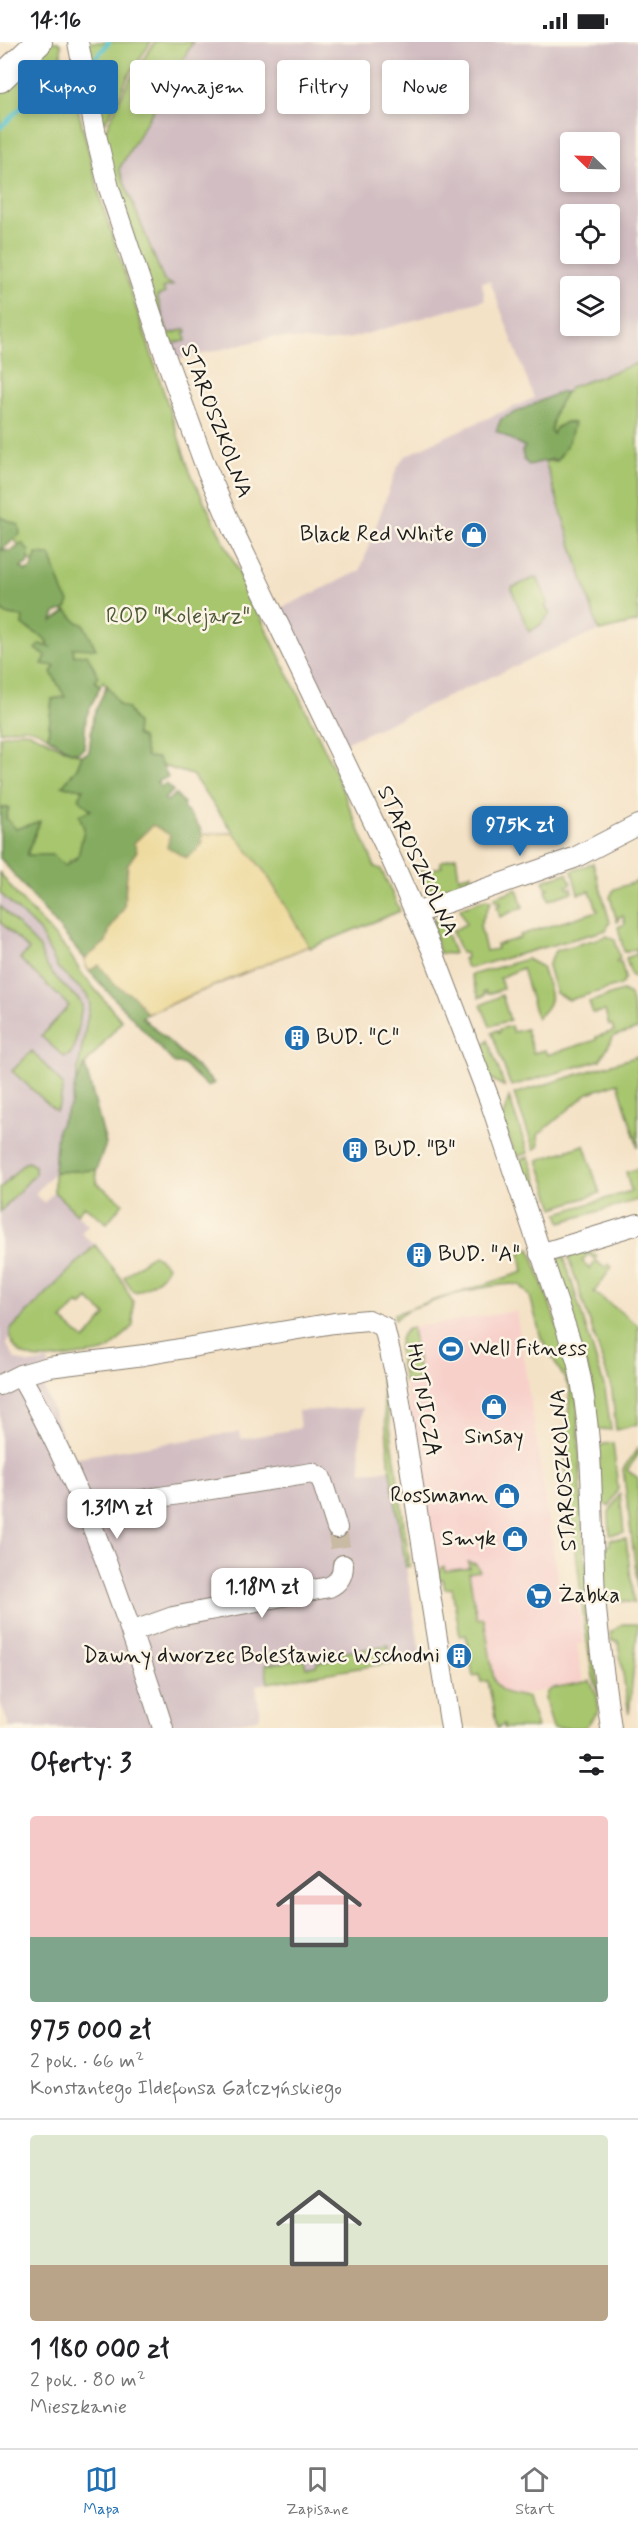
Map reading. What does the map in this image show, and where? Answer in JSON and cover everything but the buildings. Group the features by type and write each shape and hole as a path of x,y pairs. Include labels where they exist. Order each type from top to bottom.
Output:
{"main road":[{"path":"0,80 39,42"}],"street":[{"name":"STAROSZKOLNA","path":"78,42 109,188 205,465 233,530 416,913 475,1058 574,1352 583,1384 597,1610 611,1728"},
{"path":"416,913 574,858 638,825"},
{"path":"540,1254 638,1224"},
{"name":"HUTNICZA","path":"0,1384 20,1375 49,1367 144,1355 356,1320 374,1321 384,1327 400,1402 451,1728"},
{"path":"20,1375 71,1476 88,1517 131,1632 163,1728"},
{"path":"88,1517 135,1501 312,1473 321,1478 337,1528"},
{"path":"131,1632 173,1617 329,1587 339,1580 343,1573 343,1565"}],"shaded area":[{"path":"193,42 638,42 638,622 599,631 551,650 336,747 273,612 360,571 396,470 404,457 534,398 490,281 482,282 485,300 352,338 325,342 274,337 167,362 112,182 151,114 265,114 265,60 183,60"},
{"path":"0,893 61,951 55,958 122,1021 85,1065 106,1144 96,1170 54,1172 35,1194 44,1203 54,1192 88,1225 81,1233 95,1245 10,1330 7,1345 15,1359 30,1364 48,1361 52,1380 47,1381 44,1389 71,1458 239,1432 242,1439 300,1428 298,1411 363,1408 359,1447 362,1472 390,1470 421,1658 256,1685 260,1716 256,1719 206,1728 175,1728 173,1723 162,1728 10,1728 0,1702"},
{"path":"516,1311 559,1584 570,1582 574,1608 578,1609 584,1643 577,1644 583,1682 515,1696 502,1691 494,1680 484,1618 477,1619 468,1568 435,1573 398,1342 403,1331 409,1328"}],"green space":[{"name":"ROD \"Kolejarz\"","path":"51,42 58,42 61,45 61,60 32,60"},
{"path":"87,42 151,42 139,60 130,60 130,74 118,99 118,60 90,60"},
{"path":"155,42 193,42 183,60 143,60"},
{"name":"ROD \"Kolejarz\"","path":"18,74 18,114 79,114 102,204 190,472 328,756 375,867 381,869 400,911 310,948 275,889 192,775 147,761 103,681 100,687 74,656 73,647 84,647 47,580 0,522 0,91"},
{"path":"130,79 130,114 151,114 119,169 164,281 173,285 163,288 165,293 157,296 168,334 186,329 187,332 184,333 186,341 172,343 165,337 113,180 103,135 113,114 118,114 118,104"},
{"path":"97,114 109,114 105,122 98,119"},
{"path":"638,363 638,622 599,631 545,461 557,461 569,441 566,422 556,428 553,435 551,431 557,408 571,387"},
{"path":"560,392 566,392 555,411 551,431 553,434 556,428 566,422 574,423 569,442 557,461 553,459 529,465 524,460 522,451 525,447 496,431 501,419"},
{"path":"0,517 19,525 20,534 2,550 12,551 22,543 29,551 28,563 21,567 26,571 32,568 36,554 50,555 64,594 69,601 66,609 55,613 52,621 67,611 76,621 84,625 96,649 73,648 74,656 87,654 98,676 95,682 100,687 86,717 84,748 78,752 71,752 48,737 52,699 65,697 51,672 55,666 42,664 46,656 35,649 40,644 50,647 43,637 22,625 23,617 8,615 0,609"},
{"path":"537,577 548,603 545,606 550,614 539,626 529,632 511,588"},
{"path":"0,609 8,615 24,617 22,625 43,637 50,648 46,656 56,666 51,672 66,698 52,699 48,737 36,730 25,728 0,732"},
{"path":"107,685 119,705 127,708 137,724 136,735 142,738 147,757 158,758 168,777 157,782 161,787 166,783 173,791 164,799 167,801 175,794 184,803 183,808 198,825 203,840 198,849 186,858 166,847 137,851 128,864 124,908 110,929 106,942 85,959 0,858 0,808 9,808 6,818 16,829 40,821 27,855 53,855 65,866 78,857 84,829 79,815 91,810 79,799 83,789 62,786 77,768 82,755 89,752 93,717"},
{"path":"22,731 82,755 77,768 63,786 83,789 91,810 78,857 70,860 66,866 26,855 40,822 16,829 6,818 8,808 0,808 0,736"},
{"path":"456,856 459,878 472,873 473,881 432,892 418,871 442,867 440,862"},
{"path":"593,863 610,922 606,930 467,967 463,959 466,958 465,953 461,953 452,931 466,924 460,908 486,899 491,901 480,925 486,951 497,949 496,945 520,938 520,935 598,911 590,891 578,894 572,871"},
{"path":"0,873 67,950 82,974 122,1021 85,1065 75,1085 90,1004 87,995 58,968 39,931 0,893"},
{"path":"567,873 571,884 567,886 568,889 572,888 572,892 549,900 546,891 549,888 546,888 543,881"},
{"path":"638,881 638,979 631,975 626,958 637,954 636,949 624,952 618,927 625,924 623,916 618,917 617,922 610,897 614,889"},
{"path":"517,889 523,907 500,917 497,906 501,904 500,901 496,902 495,897"},
{"path":"0,906 40,948 50,970 80,1001 82,1006 74,1049 69,1055 64,1057 41,1036 69,1006 20,959 29,950 0,922"},
{"path":"440,915 453,954 440,953 433,931 434,920"},
{"path":"607,936 615,940 620,959 616,961 621,962 625,978 621,985 569,1000 556,993 548,966 555,951"},
{"path":"527,959 542,967 549,989 548,1006 537,1018 522,968 500,978 503,989 488,994 486,991 485,995 479,998 471,975"},
{"path":"99,964 115,985 135,996 147,1014 142,1017 214,1083 208,1087 183,1064 175,1064 89,971"},
{"path":"622,991 630,995 638,1029 614,1036 600,1060 512,1086 510,1084 492,1033 497,1030 499,1033 500,1029 511,1026 513,1032 526,1029 533,1053 545,1050 547,1055 596,1040 596,1037 614,1031 612,1025 609,1025 605,1011 593,1013 589,1002"},
{"path":"502,995 510,1020 490,1026 481,1005"},
{"path":"488,1040 505,1087 489,1078 479,1052"},
{"path":"32,1051 63,1085 56,1111 12,1071"},
{"path":"638,1056 638,1148 618,1083 588,1093 538,1135 539,1147 534,1149 514,1094"},
{"path":"85,1065 106,1144 96,1170 54,1172 57,1130 71,1104 75,1085"},
{"path":"509,1097 528,1153 516,1157 502,1119"},
{"path":"584,1145 600,1193 554,1208 538,1160"},
{"path":"529,1157 547,1209 538,1212 534,1210 517,1160"},
{"path":"28,1162 35,1166 35,1174 0,1212 0,1189 23,1164"},
{"path":"638,1169 638,1200 561,1222 558,1213 631,1191 626,1172"},
{"path":"96,1170 97,1183 123,1203 107,1223 84,1206 77,1214 54,1192 54,1172"},
{"path":"95,1245 120,1277 133,1302 133,1326 112,1347 100,1353 37,1359 18,1351 12,1342 10,1330","holes":["88,1299 106,1315 85,1340 62,1320 78,1303 81,1306"]},
{"path":"530,1248 576,1380 584,1549 600,1697 593,1677 585,1628 565,1468 570,1388 541,1338 530,1296 520,1285 480,1288 451,1296 523,1272 520,1252"},
{"path":"585,1251 597,1256 595,1259 588,1254 582,1261 590,1269 596,1261 605,1268 608,1264 612,1267 594,1292 638,1325 638,1424 616,1430 612,1390 568,1256"},
{"path":"153,1254 168,1266 159,1279 150,1285 136,1292 132,1290 124,1277"},
{"path":"563,1254 605,1389 611,1430 600,1429 595,1425 592,1383 555,1273 554,1262"},
{"path":"413,1308 405,1312 395,1320 394,1314"},
{"path":"412,1327 420,1380 404,1382 399,1343 405,1331"},
{"path":"378,1341 410,1566 406,1567 390,1470"},
{"path":"613,1443 618,1489 609,1507 603,1503 596,1449 604,1444"},
{"path":"638,1448 638,1455 627,1470 638,1478 638,1588 623,1469"},
{"path":"620,1494 624,1533 610,1535 609,1513"},
{"path":"610,1539 626,1539 634,1603 604,1598 602,1577 606,1546 610,1545"},
{"path":"468,1562 476,1564 480,1571 469,1573 477,1619 484,1618 494,1680 504,1692 528,1698 537,1728 504,1728 504,1724 497,1728 488,1681 481,1682 479,1675 473,1676 466,1635 460,1636 452,1588 445,1589 443,1579 436,1579 442,1567 444,1566 445,1571 469,1568"},
{"path":"622,1624 638,1624 629,1714 618,1641 612,1641 610,1633"},
{"path":"388,1645 390,1663 268,1683 265,1665 304,1659 306,1667 316,1666 317,1662 329,1661 328,1655"},
{"path":"590,1681 597,1696 599,1710 585,1728 553,1728 545,1699 547,1692 553,1688"}],"sand":[{"path":"153,825 170,835 167,847 186,858 200,845 202,834 234,833 267,875 309,946 147,1014 135,997 115,985 99,965 89,971 85,965 85,959 106,942 110,929 124,908 128,864 137,851 134,843"}],"waterway":[{"path":"95,59 109,42"},
{"path":"0,128 59,70 47,59"}],"tunnel":[{"path":"337,1528 343,1565"}],"place":[{"name":"Black Red White","path":"474,535"},
{"name":"BUD. \"C\"","path":"297,1038"},
{"name":"BUD. \"B\"","path":"355,1150"},
{"name":"BUD. \"A\"","path":"419,1255"},
{"name":"Well Fitness","path":"451,1349"},
{"name":"Sinsay","path":"494,1407"},
{"name":"Rossmann","path":"507,1496"},
{"name":"Smyk","path":"515,1539"},
{"name":"Żabka","path":"539,1596"},
{"name":"Dawny dworzec Bolesławiec Wschodni","path":"459,1656"}]}
